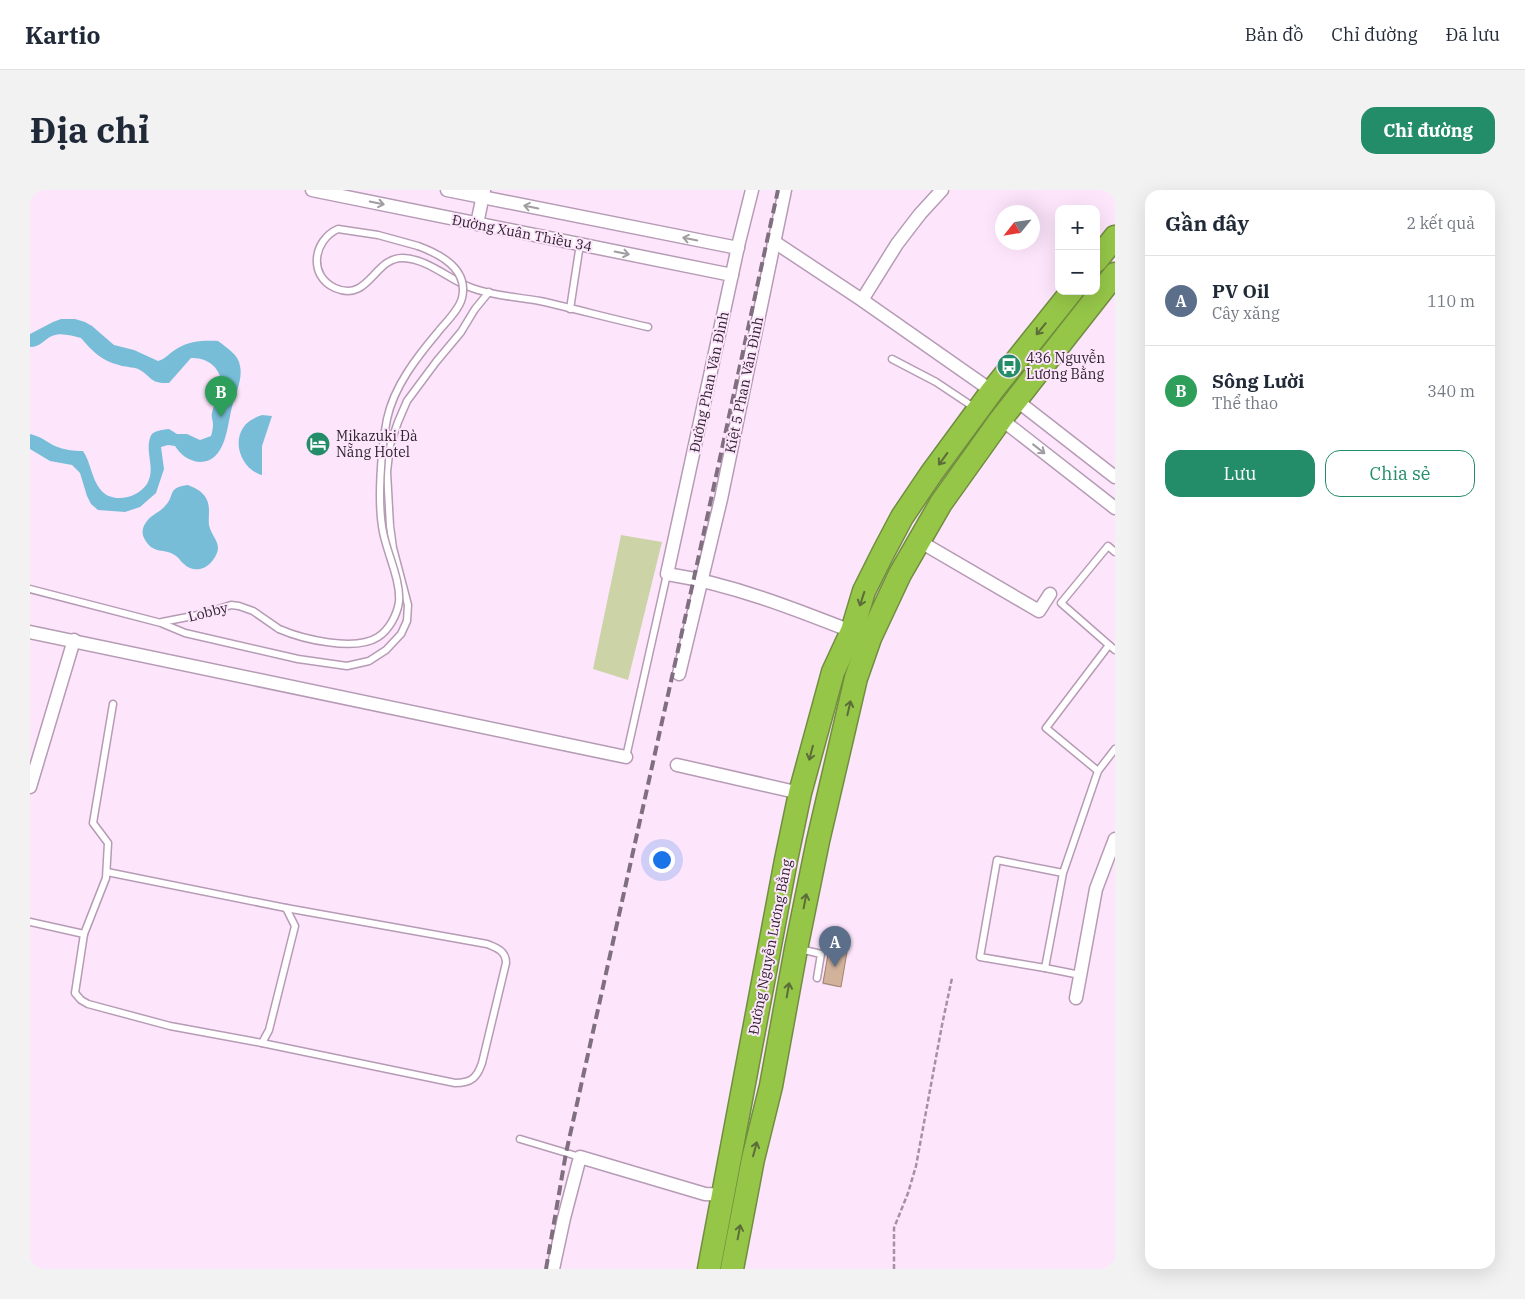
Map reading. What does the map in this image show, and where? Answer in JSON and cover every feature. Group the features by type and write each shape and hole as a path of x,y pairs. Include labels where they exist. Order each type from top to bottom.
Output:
{"highway":[{"path":"1100,256 1115,237"},
{"name":"Đường Nguyễn Lương Bằng","path":"709,1269 800,793 833,672 861,635 900,574 941,503 1000,419 1115,274"},
{"name":"Đường Nguyễn Lương Bằng","path":"732,1268 752,1159 771,1086 818,841 856,678 864,591 902,518 992,391 1069,295"}],"street":[{"name":"Đường Xuân Thiều 34","path":"312,190 732,275"},
{"name":"Đường Xuân Thiều 34","path":"447,190 483,194 738,248"},
{"name":"Đường Phan Văn Đình","path":"667,574 752,190"},
{"name":"Kiệt 5 Phan Văn Đình","path":"679,674 721,499 785,190"},
{"path":"862,300 897,244 920,214 942,190"},
{"path":"477,224 483,194"},
{"path":"773,242 862,300 992,391"},
{"path":"1016,400 1115,478"},
{"path":"1000,419 1115,508"},
{"path":"919,541 1039,611 1050,594"},
{"path":"667,574 702,581 781,604 861,635"},
{"path":"30,632 626,757"},
{"path":"30,787 74,640"},
{"path":"677,765 800,793"},
{"path":"1076,998 1096,888 1115,840"},
{"path":"554,1269 564,1218 580,1158 705,1194 745,1197"}],"lane":[{"name":"Lobby","path":"161,623 203,614 231,605 253,611 279,629 308,639 338,643 358,642 378,637 388,626 395,614 399,600 398,588 382,531 383,448 387,418 397,391 414,364 453,314 462,299 463,287 457,271 448,260 433,251 378,235 338,229 322,240 318,249 317,268 326,282 336,288 356,290 369,281 388,262 397,258 404,258 428,264 473,289 489,292"},
{"path":"570,309 580,244"},
{"path":"30,589 161,623 185,633 298,659 347,666 369,661 386,650 401,634 407,621 408,605 393,548 390,526 387,472 390,445 407,401 461,332 474,309 489,292 648,327"},
{"path":"892,359 936,382 978,410"},
{"path":"1115,552 1108,546 1061,603 1115,650"},
{"path":"626,757 667,574"},
{"path":"1098,771 1046,728 1109,644"},
{"path":"106,872 286,908 487,944 503,952 506,957 506,963 482,1063 476,1077 471,1081 456,1083 170,1026 88,1004 80,1000 75,993 84,934 106,878 106,872 108,843 93,823 113,704"},
{"path":"1045,968 1063,873 1098,771 1115,749"},
{"path":"1063,873 997,860 980,956 1080,975"},
{"path":"262,1043 269,1030 295,926 286,908"},
{"path":"30,922 84,934"},
{"path":"796,949 821,954 817,978"},
{"path":"520,1139 580,1158"}],"path":[{"path":"894,1269 894,1228 916,1166 952,978"}],"green space":[{"path":"621,535 662,542 628,680 593,669"}],"water":[{"path":"61,319 75,319 85,322 114,345 134,350 158,361 182,346 197,342 218,341 232,352 239,362 241,371 227,433 220,450 215,456 200,462 185,457 175,446 161,447 164,469 156,493 140,507 125,512 98,510 91,504 80,473 72,465 50,461 30,449 30,434 58,447 83,451 100,489 111,497 124,498 143,489 150,478 149,444 153,433 169,429 177,434 187,434 200,440 211,436 213,408 220,394 221,380 216,368 211,364 199,358 191,358 169,383 154,381 138,369 107,361 93,351 81,338 66,335 52,336 39,345 30,347 30,334"},
{"path":"262,415 272,416 262,446 262,475 249,468 241,456 239,442 240,435 245,426 251,420"},
{"path":"188,485 200,492 208,501 209,525 218,546 213,560 207,566 199,569 191,569 172,553 151,547 144,538 143,533 143,527 147,521 165,506 172,492 181,486"}],"building":[{"path":"829,948 847,952 841,987 823,983"}],"railway":[{"path":"546,1269 566,1153 778,190"}],"place":[{"name":"436 Nguyễn Lương Bằng","path":"1009,366"},
{"name":"Sông Lười","path":"221,417"},
{"name":"Mikazuki Đà Nẵng Hotel","path":"318,444"},
{"name":"PV Oil","path":"835,967"}]}
